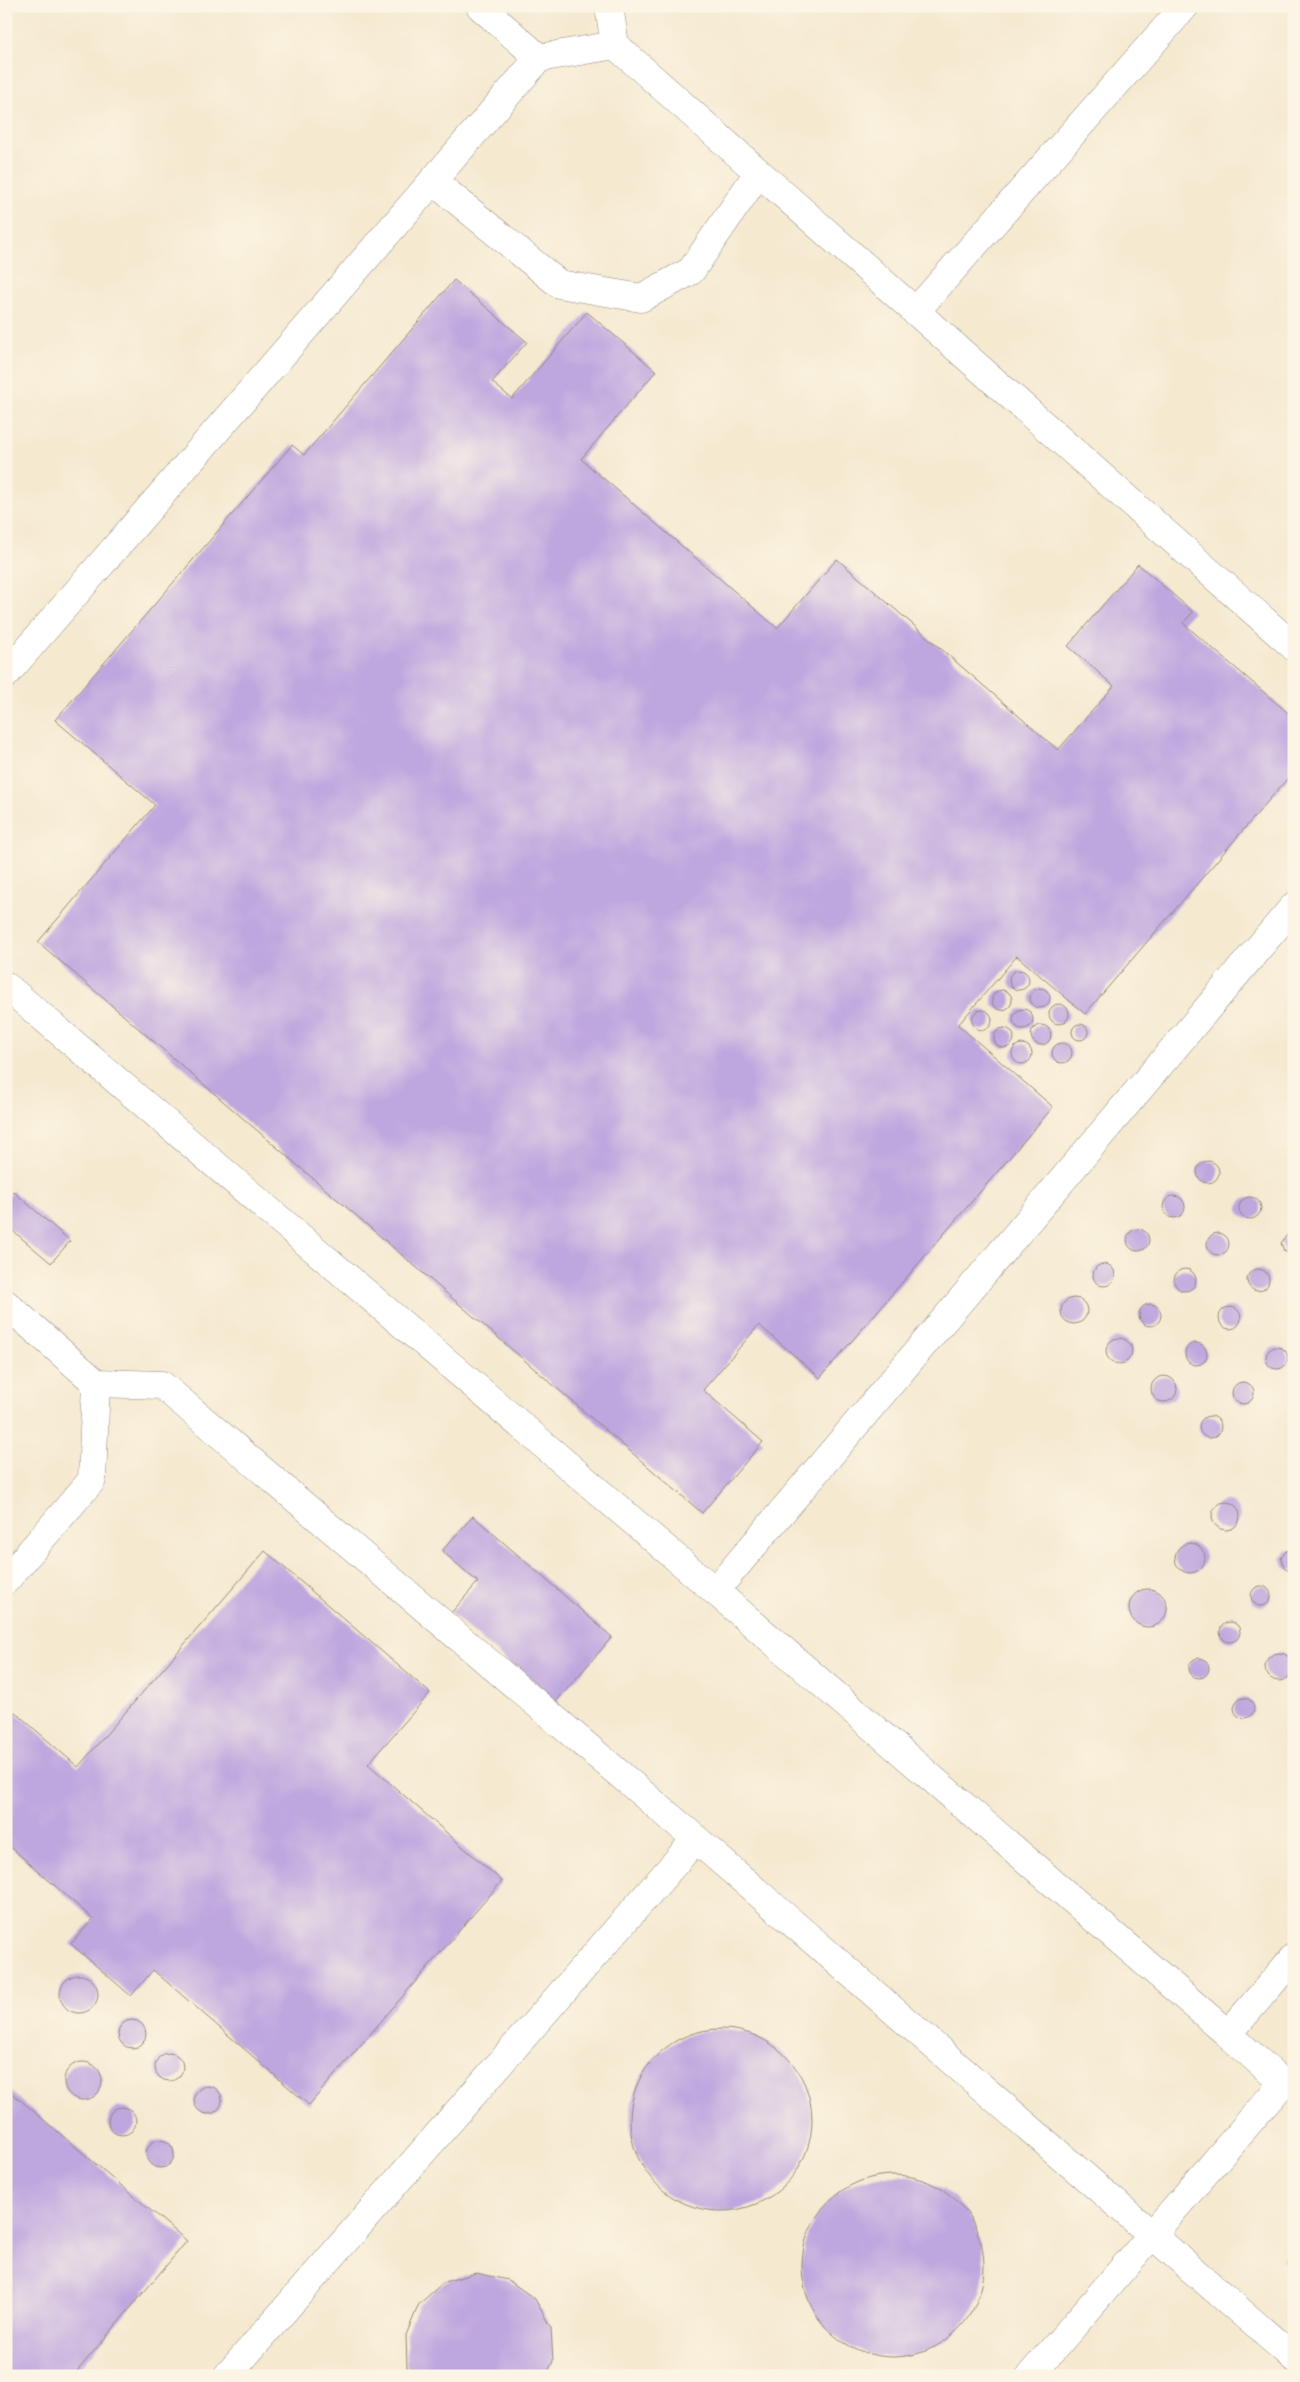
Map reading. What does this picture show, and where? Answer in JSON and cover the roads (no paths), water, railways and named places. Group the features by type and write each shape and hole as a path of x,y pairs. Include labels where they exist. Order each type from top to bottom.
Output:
{"lane":[{"path":"480,6 539,58"},
{"path":"609,6 615,45 1294,646"},
{"path":"915,312 1185,6"},
{"path":"6,674 539,58 615,45"},
{"path":"433,181 559,284 641,298 691,271 758,173"},
{"path":"715,1591 1294,906"},
{"path":"6,986 715,1591 1228,2034 1288,2077 1030,2376"},
{"path":"6,1304 96,1383 162,1385 696,1839 1294,2358"},
{"path":"6,1580 92,1480 96,1383"},
{"path":"228,2376 696,1839"},
{"path":"1228,2034 1294,1957"}]}
